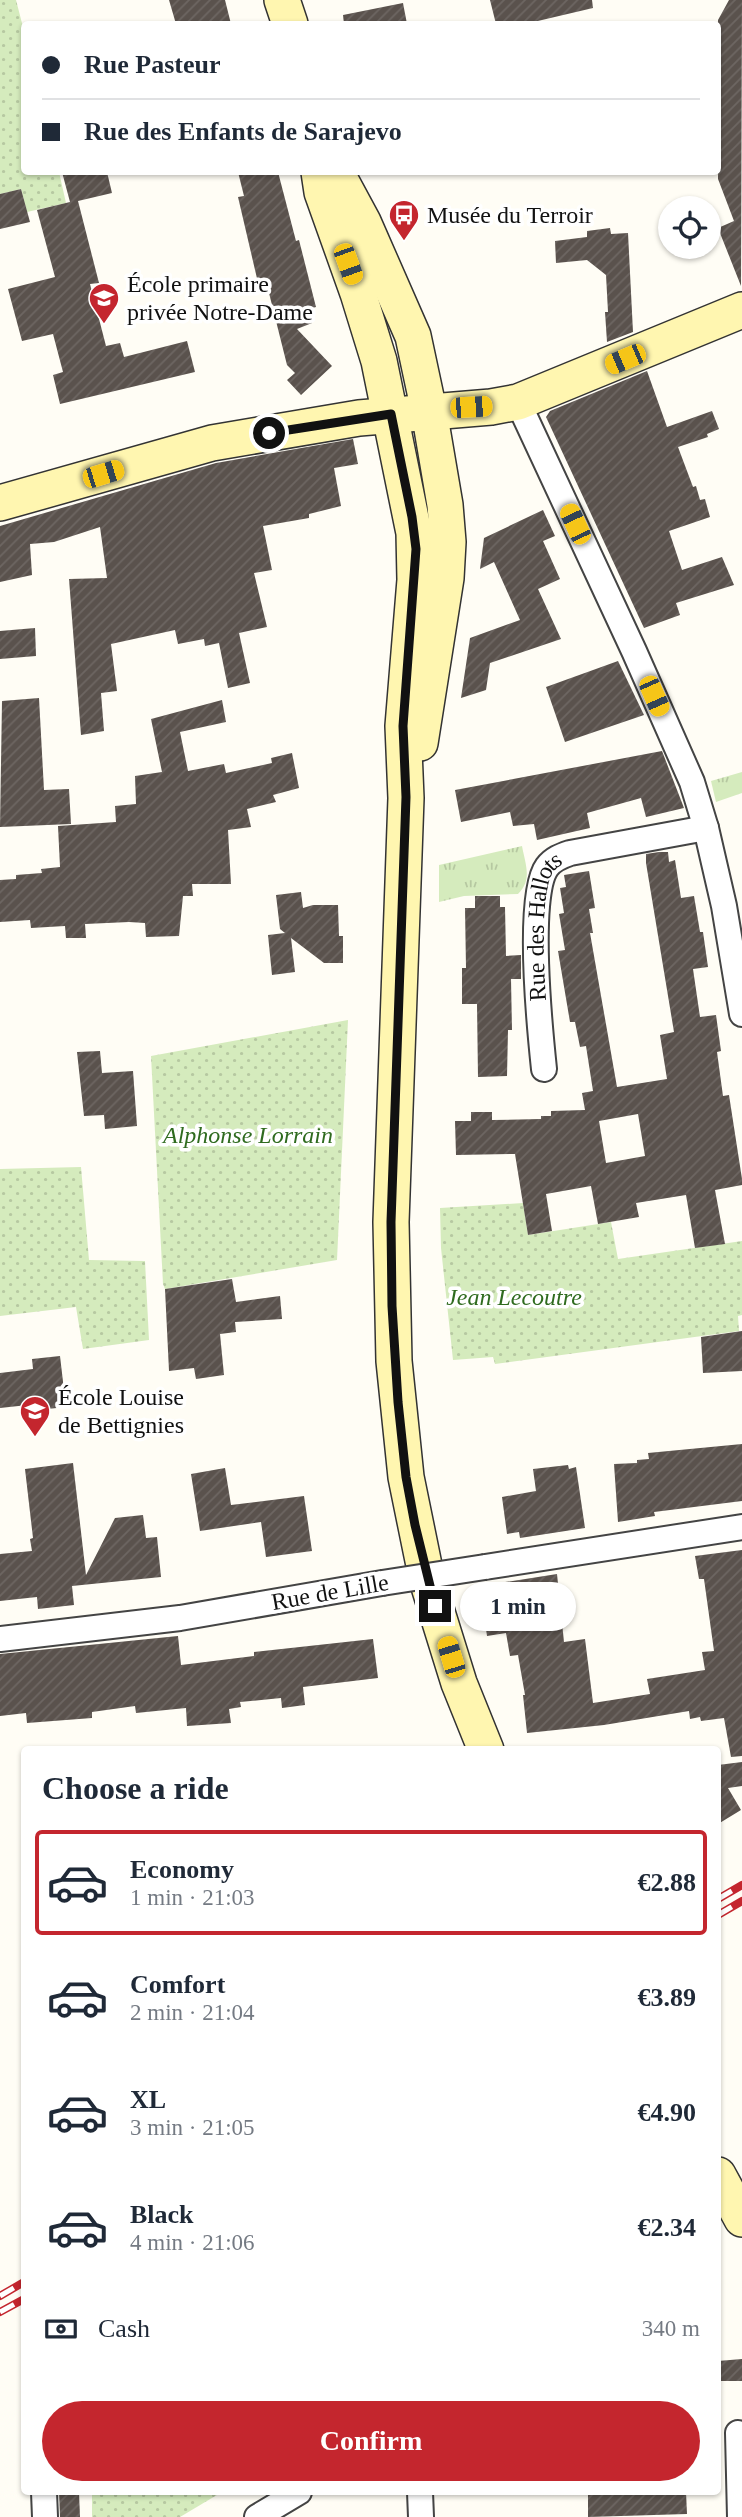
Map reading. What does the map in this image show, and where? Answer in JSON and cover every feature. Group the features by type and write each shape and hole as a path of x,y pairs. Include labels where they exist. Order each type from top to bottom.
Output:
{"main road":[{"path":"282,0 289,21"},
{"path":"319,175 322,192 376,346 412,517 416,549 404,707 406,797 391,1222 392,1320 399,1423 406,1477 428,1580 459,1683 484,1746"},
{"path":"338,175 363,222 409,324 418,354 445,505 447,559 444,597 425,717 406,797"},
{"path":"0,503 212,443 391,414 491,407 518,402 742,310"},
{"path":"721,2180 742,2219"}],"street":[{"path":"518,402 692,782 724,906 742,1014"},
{"name":"Rue des Hallots","path":"544,1069 537,990 538,902 541,879 548,866 557,858 570,853 706,828"},
{"name":"Rue de Lille","path":"0,1639 180,1618 382,1583 742,1527"},
{"path":"732,2433 740,2517"},
{"path":"44,2495 45,2517"},
{"path":"257,2517 294,2495"},
{"path":"420,2495 421,2517"}],"green space":[{"path":"0,0 16,0 21,21 21,175 60,175 66,203 27,212 21,189 0,194"},
{"path":"742,772 742,793 716,802 711,781"},
{"path":"522,846 527,877 518,894 464,896 439,902 439,865"},
{"name":"Alphonse Lorrain","path":"348,1020 337,1260 165,1289 151,1056"},
{"path":"81,1167 89,1260 145,1261 149,1340 83,1349 76,1307 0,1316 0,1169"},
{"name":"Jean Lecoutre","path":"523,1203 528,1235 611,1222 618,1259 742,1241 742,1315 738,1316 739,1331 495,1364 493,1357 453,1360 441,1248 440,1208"},
{"path":"92,2495 217,2495 180,2517 92,2517"}],"building":[{"path":"169,0 225,0 230,21 175,21"},
{"path":"490,0 592,0 593,8 538,21 495,21"},
{"path":"729,0 742,0 741,286 721,236 721,227 734,221 718,179 718,175 721,175 721,21 718,21"},
{"path":"403,3 406,21 344,21 343,15"},
{"path":"63,175 108,175 112,193 78,201 99,283 90,284 106,346 120,343 124,357 187,341 195,372 60,404 53,375 63,372 53,334 22,341 8,289 55,277 37,210 70,202"},
{"path":"239,175 279,175 296,241 299,240 316,307 308,309 312,323 297,329 332,366 301,395 287,380 295,373 287,365 267,285 259,287 238,197 244,196"},
{"path":"21,189 30,222 0,229 0,194"},
{"path":"610,228 611,234 628,233 633,332 607,342 606,275 587,260 556,263 555,241 587,237 587,231"},
{"path":"647,371 667,427 712,411 719,429 707,434 708,437 678,447 693,487 696,486 700,500 705,499 710,517 669,531 682,570 722,557 734,585 676,603 680,615 644,628 546,417 550,411"},
{"path":"353,439 358,464 334,468 341,506 309,514 309,518 263,526 272,570 254,573 267,627 239,633 250,683 228,688 219,643 205,646 204,639 178,644 175,630 111,644 117,691 101,693 104,731 81,735 69,579 107,578 100,527 54,542 30,544 32,575 0,582 0,526 216,463"},
{"path":"543,510 555,536 543,541 560,579 538,589 561,639 490,663 486,690 461,698 470,638 520,620 494,562 480,569 484,538"},
{"path":"35,628 36,656 0,659 0,631"},
{"path":"618,661 644,715 565,742 546,687"},
{"path":"39,698 44,790 69,789 71,824 0,827 2,701"},
{"path":"222,700 226,722 180,732 188,771 224,764 226,773 272,763 271,758 292,753 299,788 273,795 276,802 247,809 251,827 228,830 231,884 192,884 193,896 183,896 179,936 146,937 145,923 129,922 85,924 86,938 66,938 65,926 31,928 30,920 0,922 0,880 16,879 16,875 42,873 41,869 60,867 58,826 116,822 115,806 136,804 135,776 162,772 151,719"},
{"path":"662,751 684,808 646,817 641,798 587,813 590,828 537,840 534,824 513,826 510,812 461,822 455,790"},
{"path":"668,852 669,862 675,860 681,898 694,896 700,932 703,932 708,967 693,969 700,1017 716,1015 721,1051 717,1052 723,1096 729,1095 742,1179 742,1185 715,1190 725,1244 695,1248 686,1195 636,1203 639,1217 598,1224 591,1186 546,1194 552,1231 528,1235 515,1154 456,1155 455,1121 471,1121 471,1112 492,1112 492,1120 541,1119 541,1116 551,1116 551,1111 585,1110 582,1093 593,1091 586,1046 580,1047 575,1022 570,1022 558,951 565,950 559,914 564,913 560,888 566,887 564,875 589,871 595,908 589,909 593,933 590,933 617,1087 667,1079 660,1035 674,1032 646,854","holes":["638,1114 645,1156 606,1163 599,1121"]},
{"path":"301,892 303,908 313,905 338,905 339,936 343,936 343,963 324,963 291,938 295,972 272,975 268,935 285,933 280,929 276,895"},
{"path":"475,896 500,896 500,907 505,907 506,956 521,955 521,979 511,979 512,1030 508,1030 507,1076 478,1077 477,1004 462,1004 462,968 466,968 465,908 475,908"},
{"path":"100,1051 102,1073 133,1071 137,1126 105,1129 104,1115 84,1116 77,1052"},
{"path":"232,1279 236,1302 280,1296 282,1319 235,1322 236,1332 220,1334 224,1375 196,1379 194,1368 169,1371 165,1289"},
{"path":"742,1331 742,1371 703,1373 701,1337"},
{"path":"60,1356 66,1407 38,1410 37,1404 0,1408 0,1373 33,1369 32,1359"},
{"path":"742,1444 742,1501 654,1512 655,1516 618,1522 614,1464 637,1463 637,1460 649,1459 648,1453"},
{"path":"73,1463 86,1575 115,1518 143,1515 146,1538 157,1537 161,1577 72,1586 74,1605 38,1609 37,1597 0,1601 0,1554 32,1551 30,1539 33,1538 25,1469"},
{"path":"568,1465 569,1469 576,1467 585,1528 520,1538 519,1532 507,1534 502,1497 536,1491 533,1469"},
{"path":"225,1468 231,1505 304,1496 312,1551 266,1557 261,1522 200,1531 191,1474"},
{"path":"742,1550 742,1756 731,1757 724,1718 701,1721 700,1717 690,1719 689,1711 604,1725 527,1733 525,1695 518,1655 510,1656 506,1633 487,1636 480,1586 557,1574 564,1642 585,1639 593,1703 650,1694 647,1679 705,1670 702,1652 714,1651 704,1579 699,1579 695,1556"},
{"path":"178,1636 181,1665 254,1656 254,1652 373,1639 378,1678 303,1687 305,1705 282,1708 281,1698 240,1702 241,1707 229,1709 231,1723 187,1726 186,1708 136,1713 135,1706 92,1712 92,1718 27,1723 26,1713 0,1716 0,1654"},
{"path":"742,1762 742,1786 728,1788 741,1810 721,1822 721,1765"},
{"path":"742,2359 742,2381 721,2381 721,2361"},
{"path":"59,2495 79,2495 80,2517 60,2517"},
{"path":"588,2495 686,2495 687,2514 588,2517"}],"railway":[{"path":"721,1897 742,1885"},
{"path":"721,1913 742,1901"},
{"path":"0,2296 21,2284"},
{"path":"0,2312 21,2301"}],"place":[{"name":"Musée du Terroir","path":"404,242"},
{"name":"École primaire privée Notre-Dame","path":"104,325"},
{"name":"École Louise de Bettignies","path":"35,1438"}],"route":[{"path":"269,433 391,414 412,517 416,565 403,726 406,797 391,1222 392,1306 399,1423 406,1477 435,1606"}]}
